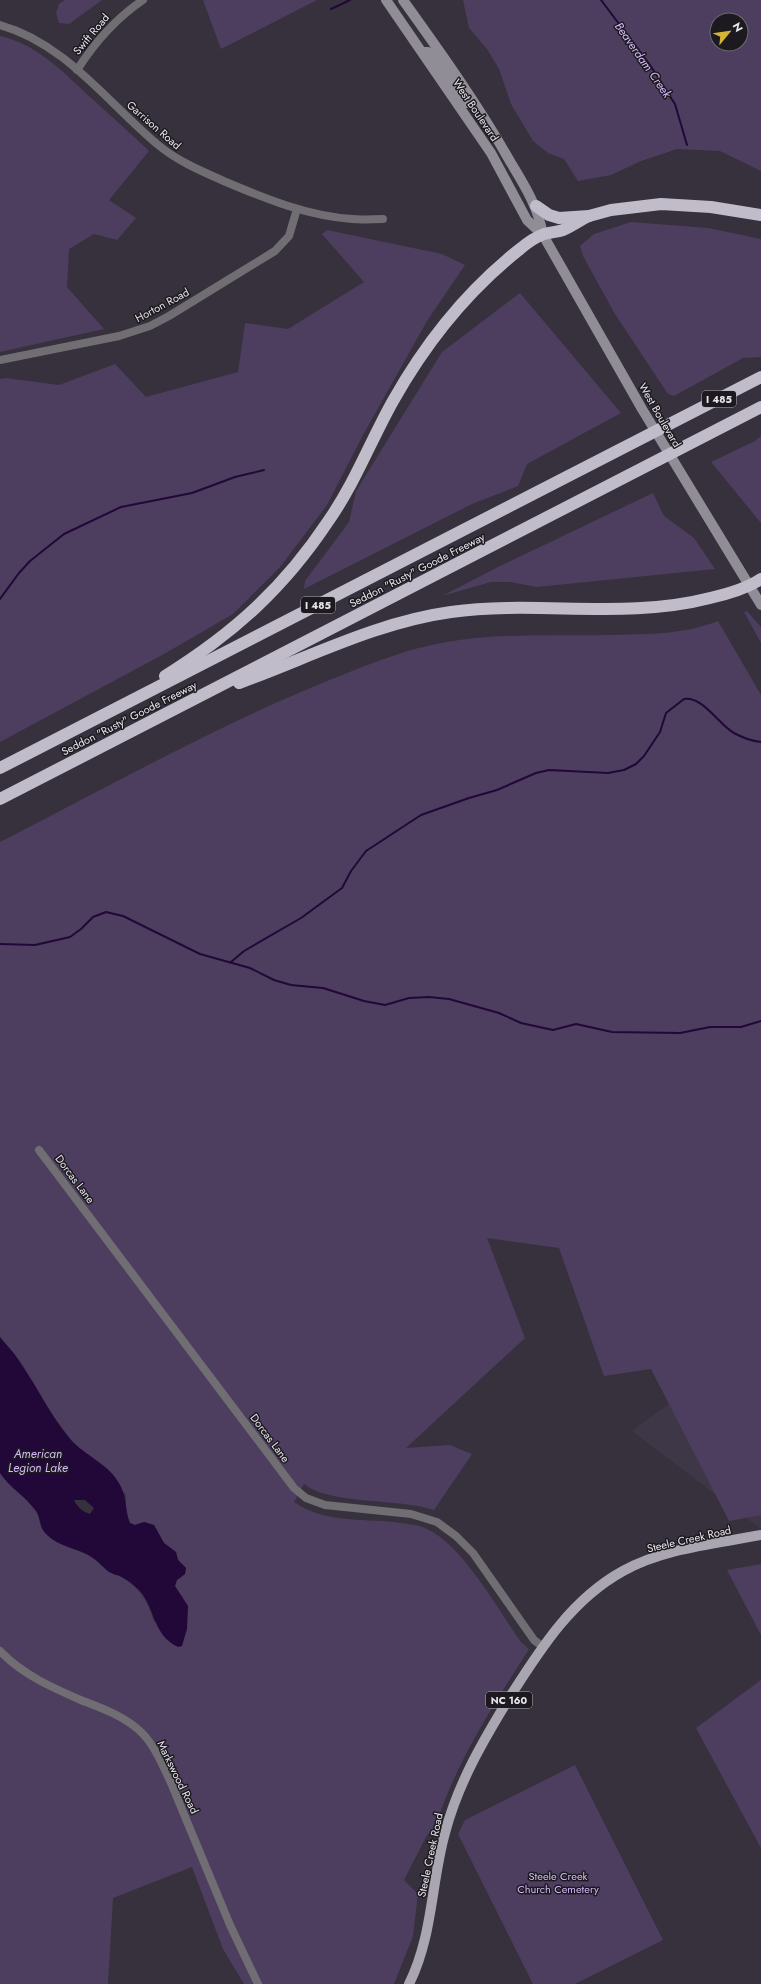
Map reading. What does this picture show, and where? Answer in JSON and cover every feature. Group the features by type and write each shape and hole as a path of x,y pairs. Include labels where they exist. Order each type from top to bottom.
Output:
{"highway":[{"path":"536,206 549,215 559,218 589,216 611,210 661,204 711,207 761,215"},
{"path":"80,727 202,653 261,603 294,568 330,519 350,484 392,402 434,337 490,275 520,249 543,234 563,230 589,216"},
{"name":"Seddon \"Rusty\" Goode Freeway","path":"0,768 761,377"},
{"name":"Seddon \"Rusty\" Goode Freeway","path":"0,799 761,407"},
{"path":"188,702 288,665 347,640 403,622 450,612 490,608 652,609 685,605 749,587 761,579"}],"main road":[{"name":"Steele Creek Road","path":"410,1984 424,1947 442,1846 458,1794 481,1745 543,1647 581,1602 622,1571 640,1562 667,1554 761,1535"}],"street":[{"name":"Swift Road","path":"77,70 101,36 115,22 143,0"},
{"path":"387,0 404,14 424,42 431,45 436,45"},
{"name":"West Boulevard","path":"387,0 491,153 527,220 543,234"},
{"name":"West Boulevard","path":"403,0 436,45 494,132 536,206 543,234 642,409 761,605"},
{"name":"Garrison Road","path":"0,25 39,40 53,49 158,145 176,158 202,172 261,197 297,209 352,219 383,219"},
{"path":"423,52 428,52 437,60 471,109 494,132"},
{"name":"Horton Road","path":"0,360 119,336 150,326 169,316 275,251 290,236 297,209"},
{"name":"Dorcas Lane","path":"39,1150 294,1488 306,1498 325,1505 411,1514 437,1522 456,1536 473,1553 534,1640 543,1647"},
{"name":"Markswood Road","path":"0,1651 19,1668 32,1677 53,1688 121,1718 143,1734 151,1744 168,1776 258,1984"}],"shaded area":[{"path":"761,1336 761,1529 632,1431"}],"green space":[{"path":"65,0 102,0 69,24 59,23 56,13 59,4"},
{"path":"203,0 317,0 221,49"},
{"path":"463,0 761,0 761,171 720,151 677,149 641,161 611,175 578,181 564,159 548,153 533,141 511,104 499,69 487,49 469,28"},
{"path":"0,36 26,46 49,60 149,151 109,200 136,218 117,240 94,234 69,249 67,287 104,329 0,352"},
{"path":"631,222 708,228 761,239 761,357 743,358 674,396 668,394 615,314 583,256 580,246 594,234"},
{"path":"327,230 442,254 465,265 427,321 363,435 327,505 280,567 233,614 164,654 0,742 0,379 6,378 59,385 115,364 146,397 238,372 245,323 288,329 364,282 322,234"},
{"path":"520,293 621,413 527,464 518,486 472,504 304,589 305,581 349,522 356,491 442,352"},
{"path":"761,436 761,523 711,462 755,441"},
{"path":"653,493 664,516 694,538 715,569 537,587 510,582 491,582 442,596 502,565"},
{"path":"747,611 761,627 761,643 744,612"},
{"path":"718,621 761,695 761,1515 729,1521 651,1369 604,1376 559,1248 487,1238 525,1338 406,1448 450,1445 472,1454 434,1510 419,1506 330,1495 316,1491 304,1484 294,1502 317,1513 329,1516 355,1520 416,1525 429,1530 442,1539 468,1565 480,1580 521,1642 529,1649 501,1693 463,1759 452,1782 434,1831 427,1835 404,1880 418,1894 413,1936 394,1984 244,1984 223,1949 192,1867 113,1898 108,1984 0,1984 0,1473 8,1483 32,1506 37,1513 43,1530 48,1535 64,1545 91,1557 113,1574 121,1577 133,1585 146,1602 154,1622 183,1597 177,1591 175,1586 177,1580 185,1574 186,1568 178,1560 176,1552 164,1543 154,1525 144,1522 135,1525 130,1523 126,1513 126,1495 102,1466 87,1456 71,1440 47,1407 20,1361 0,1337 0,842 238,720 320,684 404,652 432,645 476,638 498,636 664,633 705,626"},
{"path":"761,1564 761,1635 727,1570"},
{"path":"761,1680 761,1848 696,1728"},
{"name":"Steele Creek Church Cemetery","path":"575,1765 663,1940 575,1984 533,1984 458,1834 465,1820"}],"water":[{"name":"American Legion Lake","path":"0,1337 17,1358 57,1421 71,1440 113,1474 123,1491 130,1523 135,1525 144,1522 154,1525 164,1543 176,1552 178,1560 186,1568 185,1574 177,1580 175,1586 188,1606 187,1629 182,1646 178,1647 163,1635 145,1598 140,1591 126,1579 109,1572 85,1553 62,1545 47,1535 41,1526 36,1511 0,1473","holes":["74,1500 85,1500 94,1508 90,1514 80,1509"]}],"waterway":[{"path":"331,9 350,0"},
{"name":"Beaverdam Creek","path":"601,0 650,65 675,104 687,145"},
{"path":"0,599 30,561 64,534 121,507 192,493 235,477 264,470"},
{"path":"231,962 244,951 301,918 342,888 351,871 366,851 421,815 497,790 536,773 549,770 608,773 624,770 636,764 644,756 660,732 666,713 684,699 691,699 704,706 734,733 747,739 761,742"},
{"path":"0,944 35,945 70,937 93,917 106,912 123,916 200,954 250,968 274,980 291,985 323,988 364,1001 385,1005 409,998 429,997 449,999 499,1013 521,1023 553,1030 576,1024 612,1032 680,1033 710,1027 741,1027 761,1021"}]}
